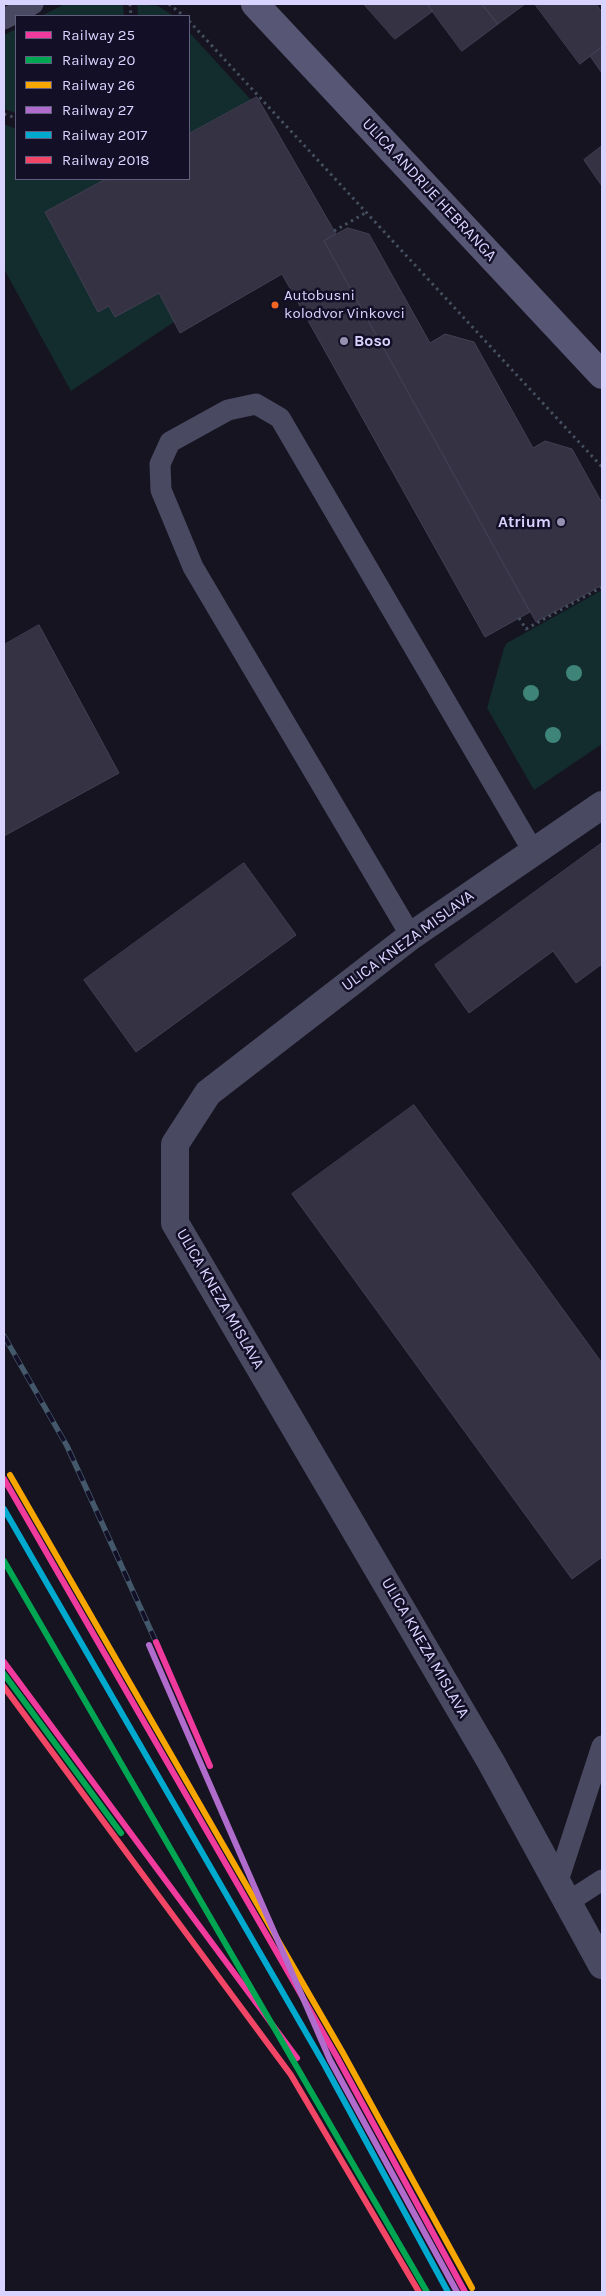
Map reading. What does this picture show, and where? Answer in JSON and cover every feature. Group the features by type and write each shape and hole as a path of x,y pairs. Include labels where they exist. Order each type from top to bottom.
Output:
{"main road":[{"name":"ULICA ANDRIJE HEBRANGA","path":"255,4 602,375"}],"street":[{"name":"ULICA KNEZA MISLAVA","path":"602,805 411,936 208,1093 175,1144 175,1223 491,1762 602,1965"}],"lane":[{"path":"4,19 33,4"},
{"path":"411,936 193,567 161,490 160,464 170,442 228,410 256,404 280,418 533,851"},
{"path":"562,1893 602,1746"},
{"path":"562,1893 602,1880"}],"path":[{"path":"169,4 183,15"},
{"path":"190,22 602,467"},
{"path":"334,231 367,212"},
{"path":"519,618 526,629 602,587"}],"green space":[{"path":"65,4 123,4 124,15 43,15"},
{"path":"137,4 158,6 172,15 138,15"},
{"path":"15,30 15,113 4,109 4,35"},
{"path":"190,33 251,100 190,133"},
{"path":"4,124 15,129 15,180 104,180 45,212 98,311 109,306 115,317 159,293 174,322 71,391 4,269"},
{"path":"602,590 602,744 534,790 487,708 504,648 507,643"}],"building":[{"path":"364,4 427,4 433,11 395,39"},
{"path":"427,4 482,4 498,24 462,51"},
{"path":"482,4 525,4 498,24"},
{"path":"535,4 596,4 602,12 602,47 580,64"},
{"path":"602,47 602,73 590,56"},
{"name":"Autobusni kolodvor Vinkovci","path":"257,97 336,234 324,241 530,612 485,637 282,274 180,333 159,293 115,317 109,306 98,312 45,212 104,180 190,180 190,133"},
{"path":"602,146 602,186 584,160"},
{"path":"348,228 369,234 430,343 445,334 474,342 533,448 545,441 572,449 602,503 602,585 536,622 324,241"},
{"path":"39,625 119,773 4,836 4,645"},
{"path":"602,843 602,964 576,983 553,951 469,1013 435,965"},
{"path":"244,863 296,935 136,1052 84,980"},
{"path":"414,1105 602,1363 602,1557 572,1579 292,1194"}],"railway":[{"path":"4,1336 67,1446 156,1642"}],"rail line":[{"name":"26","path":"10,1475 343,2053 472,2288"},
{"name":"25","path":"4,1479 337,2057 465,2292"},
{"name":"2017","path":"4,1509 324,2064 448,2292"},
{"name":"20","path":"4,1561 427,2292"},
{"name":"25","path":"156,1642 210,1766"},
{"name":"27","path":"149,1645 330,2060 457,2292"},
{"name":"25","path":"4,1662 297,2058"},
{"name":"20","path":"4,1674 121,1833"},
{"name":"2018","path":"4,1687 291,2075 419,2292"}],"place":[{"name":"Autobusni kolodvor Vinkovci","path":"275,305"},
{"name":"Boso","path":"344,341"},
{"name":"Atrium","path":"561,522"}]}
